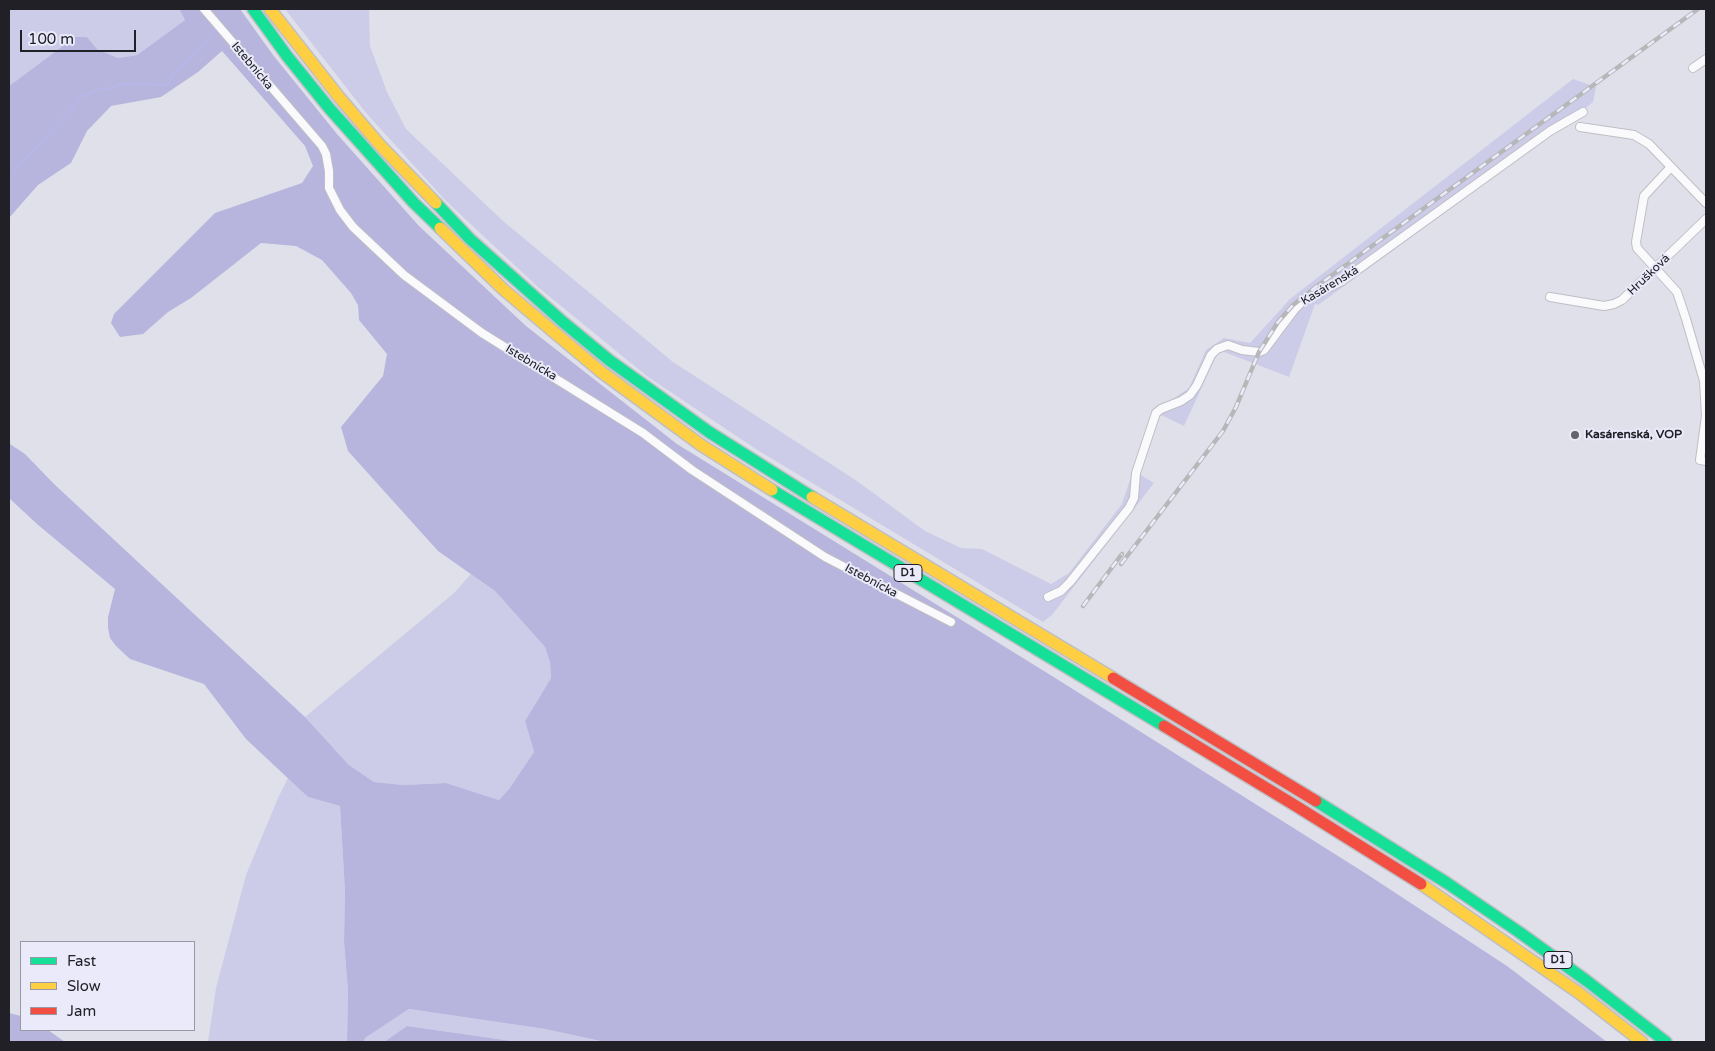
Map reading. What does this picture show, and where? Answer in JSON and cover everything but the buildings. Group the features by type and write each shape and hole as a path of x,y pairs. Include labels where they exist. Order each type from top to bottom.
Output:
{"highway":[{"name":"D1","path":"252,9 328,108 414,203 511,296 600,371 650,409 808,512 1296,806 1443,898 1564,982 1642,1042"},
{"name":"D1","path":"270,9 380,145 470,239 563,322 660,398 798,489 1296,788 1447,883 1587,981 1666,1042"}],"street":[{"name":"Istebnícka","path":"204,9 322,146 326,154 329,171 329,188 340,210 353,227 404,275 482,333 643,433 678,460 825,557 951,622"},
{"path":"1693,68 1706,59"},
{"name":"Kasárenská","path":"1048,597 1061,591 1070,582 1129,508 1134,498 1136,473 1156,413 1190,395 1197,385 1211,355 1217,349 1228,345 1242,350 1260,352 1264,350 1294,310 1304,300 1342,281 1550,131 1582,112"},
{"path":"1580,127 1634,135 1649,144 1706,202"},
{"path":"1672,167 1644,196 1636,242 1638,248 1677,292 1704,381 1706,416 1703,460"},
{"name":"Hrušková","path":"1550,297 1604,306 1622,300 1706,218"}],"shaded area":[{"path":"9,9 179,9 185,20 137,55 118,58 97,49 87,37 75,37 9,86"},
{"path":"179,9 240,9 273,55 337,134 419,226 526,326 677,444 1052,676 1365,873 1507,966 1607,1042 605,1042 545,1029 409,1009 365,1038 364,1042 347,1042 348,991 344,941 345,892 340,806 308,797 246,739 204,684 130,659 116,646 110,638 108,628 108,617 115,589 9,498 9,445 25,454 54,484 305,717 349,765 374,782 403,785 446,783 499,800 509,789 534,752 525,721 551,678 550,662 545,647 495,591 438,551 348,451 341,427 383,376 387,354 359,320 358,305 351,293 322,260 296,246 261,243 191,298 168,312 143,334 120,337 111,323 114,314 215,213 302,183 313,166 305,146 222,51 198,72 161,97 111,106 87,131 71,163 38,185 9,218 9,86 75,37 87,37 97,49 118,58 137,55 185,20"},
{"path":"285,9 369,9 370,46 387,92 406,129 503,221 673,362 857,481 925,531 961,548 982,549 1051,584 1069,573 1122,504 1152,413 1189,388 1206,350 1224,338 1250,343 1290,299 1573,79 1596,87 1593,102 1545,140 1318,305 1315,304 1289,377 1219,350 1184,426 1159,414 1139,474 1154,483 1052,615 1043,622 759,451 648,377 539,288 446,201 367,114"},
{"path":"471,574 495,591 545,647 550,662 551,678 525,721 534,752 509,789 499,800 446,783 403,785 374,782 349,765 305,717 454,593"},
{"path":"288,778 308,797 340,806 345,892 344,941 348,991 347,1042 208,1042 216,988 246,875"},
{"path":"409,1009 545,1029 604,1042 519,1042 407,1026 384,1042 364,1042 365,1038"},
{"path":"9,1013 20,1016 20,1031 49,1031 65,1042 9,1042"},
{"path":"407,1026 519,1042 384,1042"}],"waterway":[{"path":"9,177 80,98 102,88 109,89 120,84 169,85 173,74 194,55 217,27"}],"railway":[{"path":"1121,564 1223,431 1236,407 1259,352 1278,322 1293,305 1698,9"},
{"path":"1083,606 1122,554"}],"traffic: fast":[{"path":"253,9 287,56 329,108 414,203 440,228"},
{"path":"436,203 470,239 563,322 609,360 709,432 812,497"},
{"path":"772,490 1164,726"},
{"path":"1316,801 1447,883 1519,932 1587,981 1666,1042"}],"traffic: slow":[{"path":"270,9 339,97 380,145 436,203"},
{"path":"440,228 504,290 600,371 701,445 772,490"},
{"path":"812,497 1113,678"},
{"path":"1421,884 1579,993 1642,1042"}],"traffic: jam":[{"path":"1113,678 1316,801"},
{"path":"1164,726 1421,884"}],"place":[{"name":"Kasárenská, VOP","path":"1575,435"}]}
